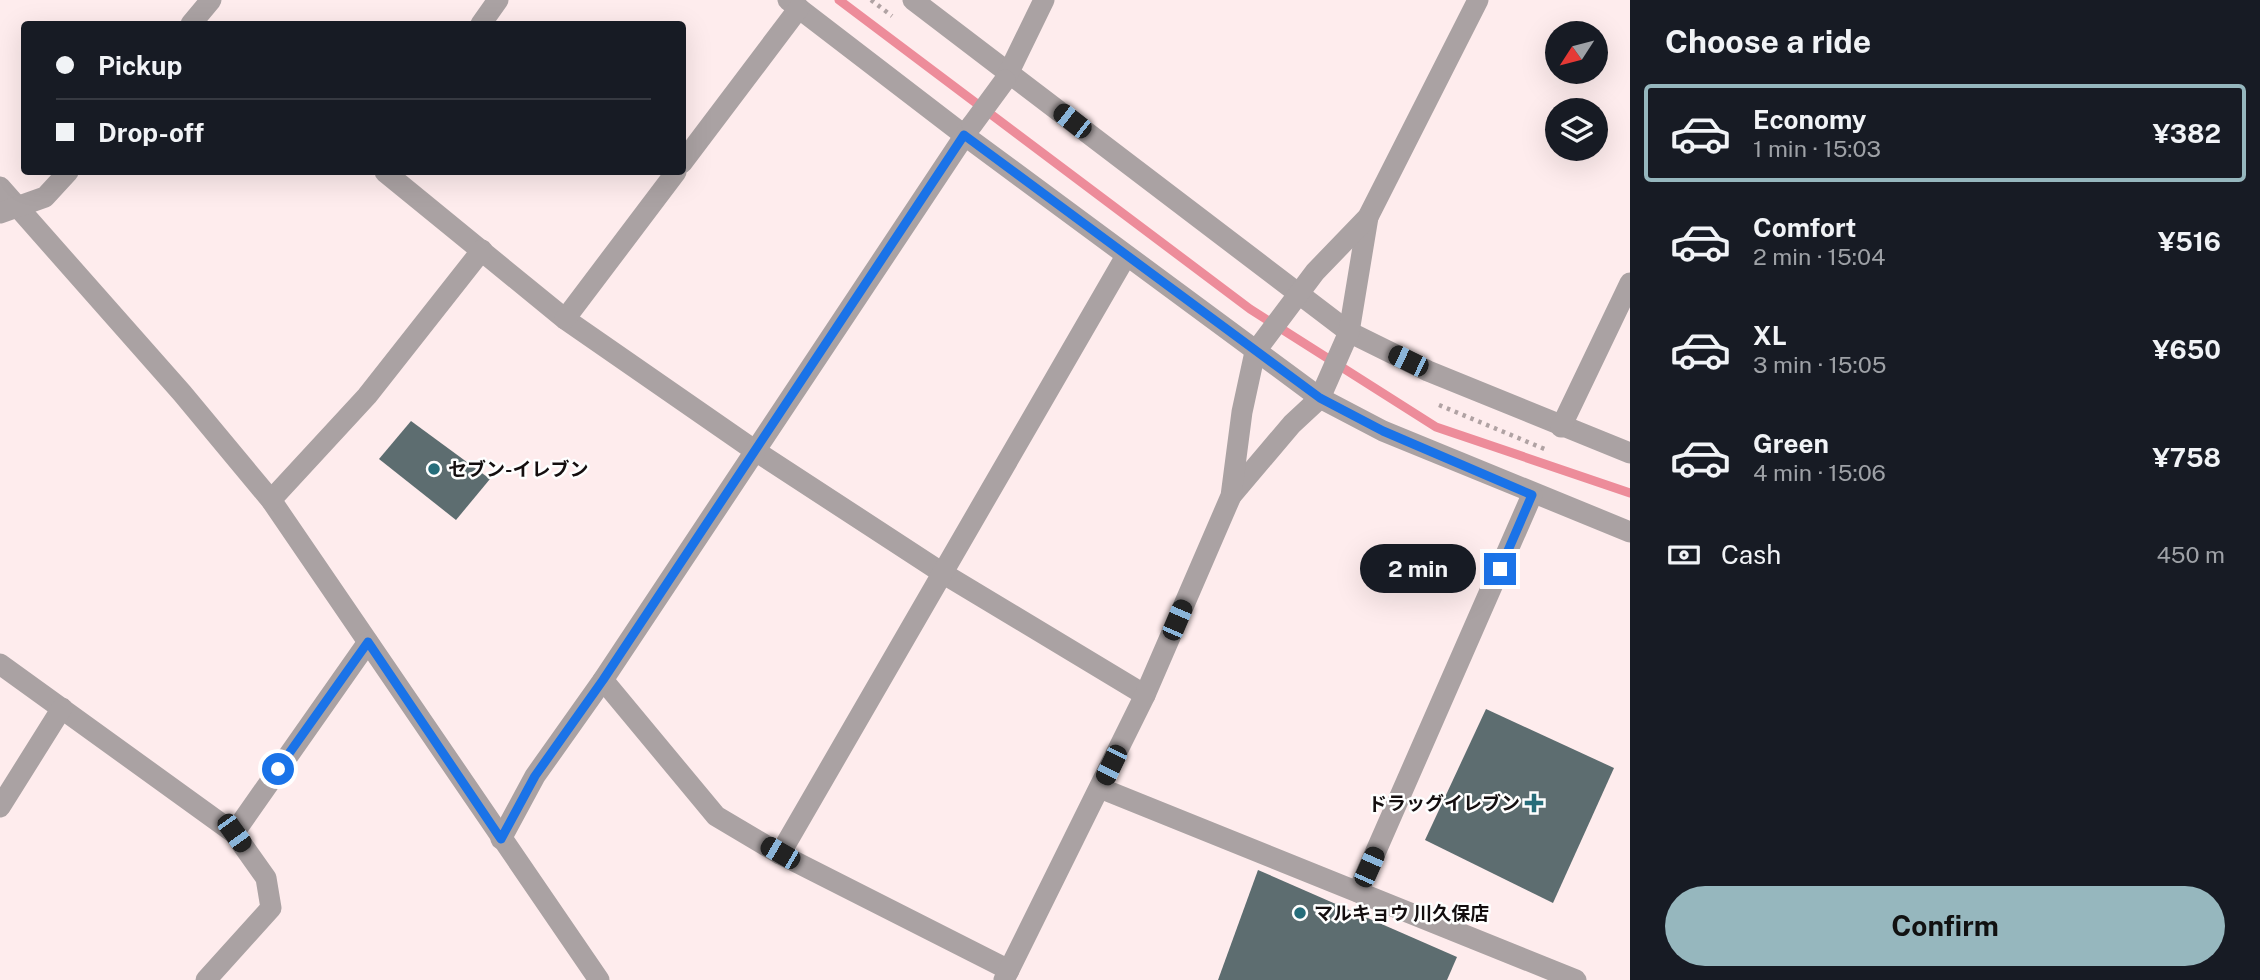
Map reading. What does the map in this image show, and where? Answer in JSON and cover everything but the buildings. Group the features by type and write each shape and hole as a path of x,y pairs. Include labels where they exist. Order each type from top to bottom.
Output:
{"street":[{"path":"199,21 211,0"},
{"path":"483,21 498,0"},
{"path":"913,0 1007,77 1349,332 1428,371 1630,453"},
{"path":"501,839 535,776 603,680 968,130 1007,77 1044,0"},
{"path":"603,680 716,816 1007,975 1145,695 1231,496 1241,412 1255,352 1298,295 1368,217 1478,0"},
{"path":"686,157 794,4 968,130 1126,256 1320,398 1383,431 1532,495 1630,532"},
{"path":"9,209 45,197 65,175"},
{"path":"389,175 565,319 754,450 944,574 1145,695"},
{"path":"565,319 674,175"},
{"path":"0,187 9,209 182,393 271,500 599,980"},
{"path":"1231,496 1292,425 1320,398 1349,332 1368,217"},
{"path":"271,500 368,396 482,250"},
{"path":"780,853 1126,256"},
{"path":"1561,427 1630,283"},
{"path":"1358,892 1532,495"},
{"path":"234,833 368,642"},
{"path":"0,664 234,833 266,878 271,908 206,980"},
{"path":"0,807 62,708"},
{"path":"1100,788 1576,980"}],"path":[{"path":"1431,400 1453,413 1560,454"}],"waterway":[{"path":"839,0 1250,309 1436,427 1630,493"}],"place":[{"name":"セブン-イレブン","path":"434,469"},
{"name":"ドラッグイレブン","path":"1534,803"},
{"name":"マルキョウ 川久保店","path":"1300,913"}],"route":[{"path":"278,769 368,642 501,839 535,776 603,680 964,135 1320,398 1383,431 1532,495 1500,569"}]}
